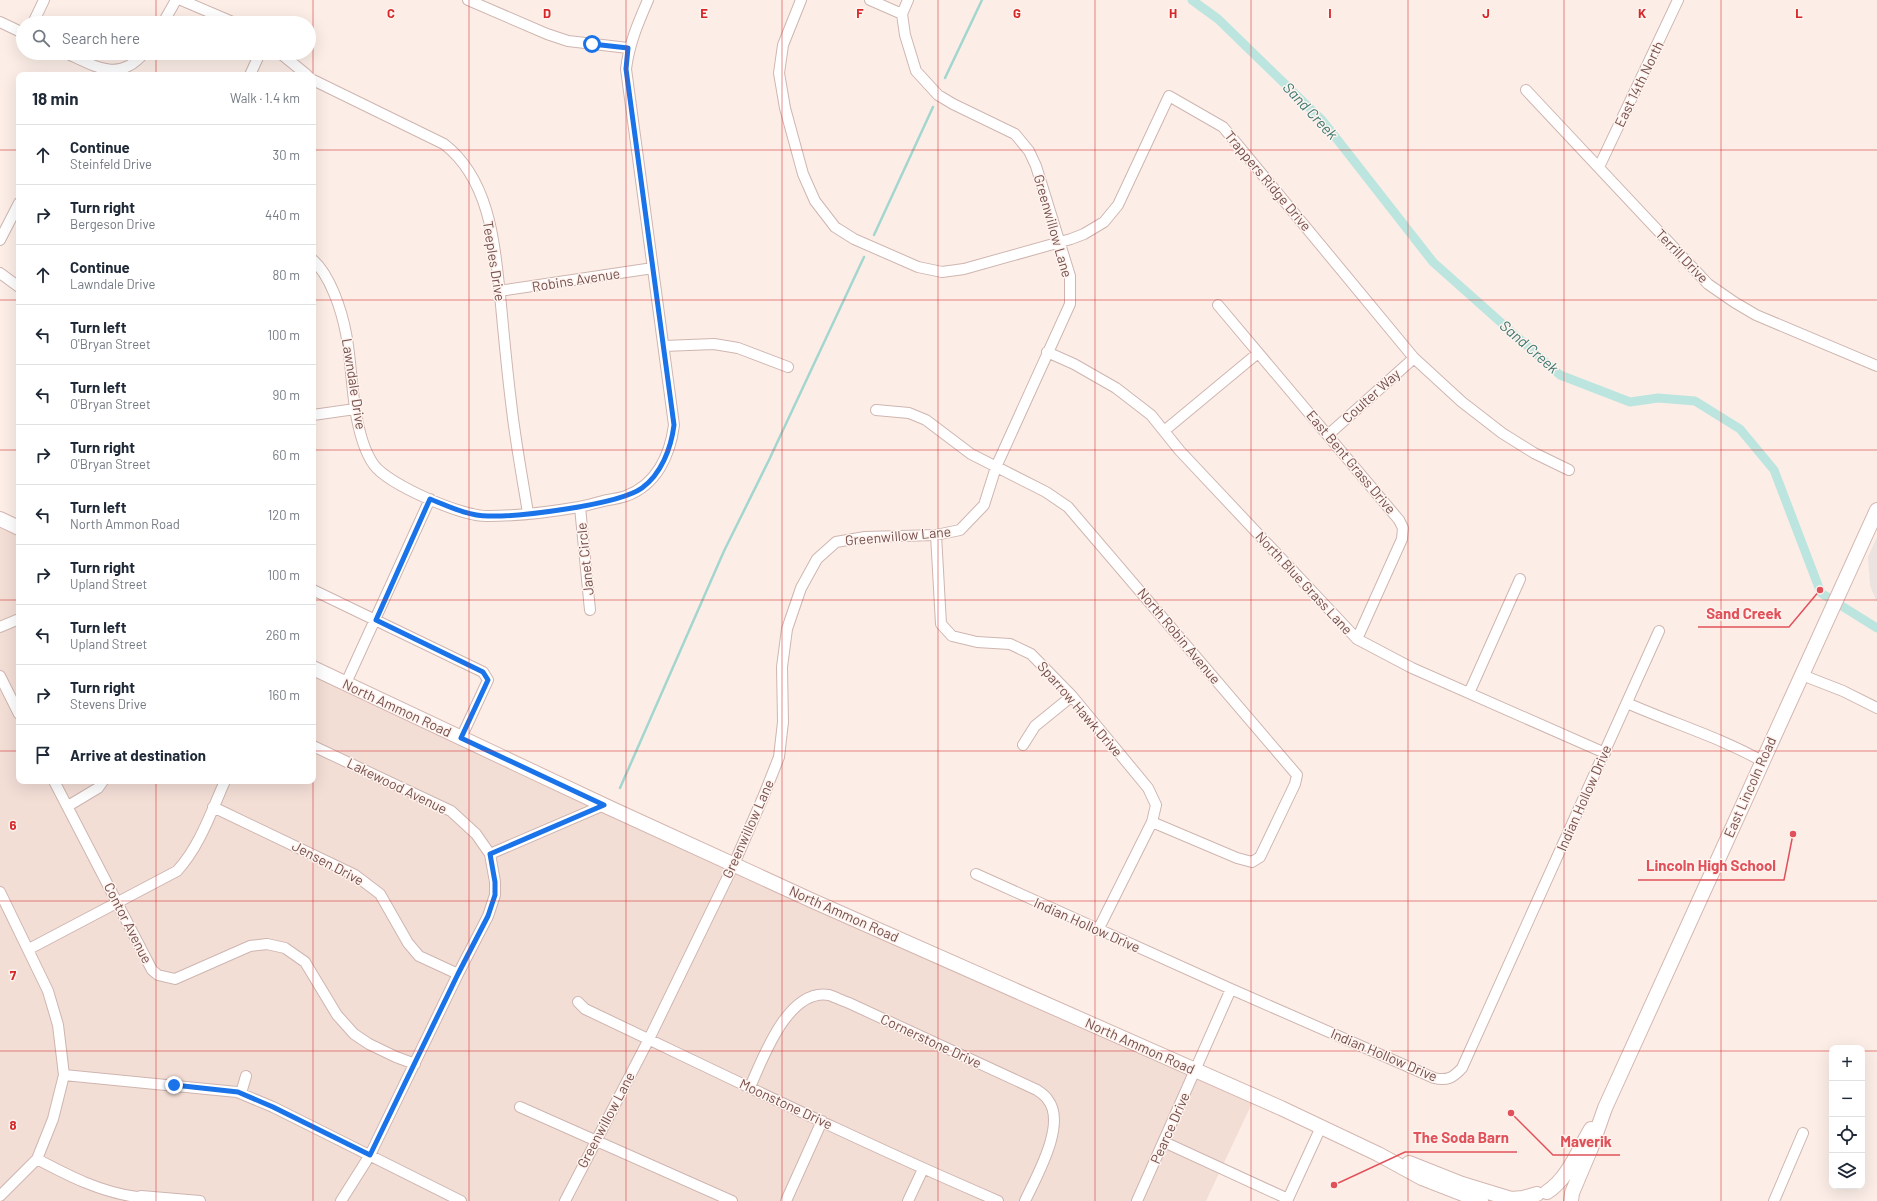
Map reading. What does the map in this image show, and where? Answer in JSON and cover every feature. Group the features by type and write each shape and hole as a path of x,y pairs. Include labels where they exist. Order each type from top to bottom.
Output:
{"main road":[{"name":"East Lincoln Road","path":"1571,1201 1572,1193 1591,1148 1604,1108 1877,510"},
{"path":"0,519 16,527"},
{"name":"North Ammon Road","path":"316,669 604,805 1321,1127 1378,1154 1422,1178 1480,1201"},
{"name":"East Lincoln Road","path":"1537,1195 1554,1188 1563,1176 1604,1108"},
{"name":"North Ammon Road","path":"1378,1154 1419,1166 1462,1184 1511,1199 1537,1195"},
{"path":"1537,1195 1557,1194 1568,1201"}],"street":[{"path":"36,16 44,0"},
{"path":"167,16 176,0"},
{"path":"181,0 219,16"},
{"path":"468,0 547,34 568,41 628,48"},
{"name":"Lawndale Drive","path":"316,263 330,284 341,311 350,347 355,409 367,454 375,467 388,478 430,499 460,511 487,516 580,507 625,497 641,489 656,476 669,448 674,425 626,69 628,48 648,0"},
{"name":"Trappers Ridge Drive","path":"801,0 783,45 779,73 785,108 803,174 815,201 836,227 854,239 918,267 942,272 964,269 1060,243 1084,234 1104,222 1118,205 1169,96 1223,126 1414,358 1462,402 1502,433 1534,453 1569,470"},
{"path":"870,0 902,14 908,0"},
{"name":"East 14th North","path":"1599,167 1678,0"},
{"name":"Greenwillow Lane","path":"565,1201 595,1140 649,1039 734,864 779,756 783,722 782,667 787,629 800,588 817,559 836,542 865,537 936,535 960,530 984,504 996,467 1070,304 1070,276 1036,166 1029,151 1015,134 953,104 938,95 928,85 916,71 910,55 902,14"},
{"path":"0,22 16,30"},
{"path":"81,60 96,67 113,71 122,69 135,63 138,60"},
{"path":"251,72 257,60"},
{"path":"289,60 303,72"},
{"name":"Teeples Drive","path":"316,81 444,144 457,154 470,172 481,197 491,228 511,404 528,513"},
{"name":"Terrill Drive","path":"1526,90 1666,240 1714,288 1756,315 1877,366"},
{"path":"0,240 16,209"},
{"name":"Robins Avenue","path":"499,291 653,268"},
{"path":"0,273 16,285"},
{"name":"East Bent Grass Drive","path":"1218,305 1399,520 1404,528 1402,539 1357,639"},
{"path":"664,346 714,344 738,348 788,367"},
{"name":"North Blue Grass Lane","path":"1047,352 1074,364 1116,388 1151,415 1180,451 1357,639 1412,668 1605,753"},
{"path":"1164,431 1258,353"},
{"name":"Coulter Way","path":"1328,435 1414,358"},
{"path":"316,415 355,409"},
{"name":"North Robin Avenue","path":"876,410 909,414 926,420 971,454 1046,492 1068,507 1297,775 1295,784 1260,857 1252,862 1237,858 1152,822"},
{"path":"346,683 430,499"},
{"name":"Janet Circle","path":"580,507 590,610"},
{"name":"Sparrow Hawk Drive","path":"936,535 941,624 952,636 977,642 1010,644 1030,654 1072,696 1148,788 1156,804 1152,822 1098,930"},
{"path":"1469,693 1520,579"},
{"path":"316,591 483,672 488,680 461,738"},
{"path":"0,627 16,620"},
{"name":"Indian Hollow Drive","path":"976,874 1098,930 1434,1078 1445,1080 1454,1077 1462,1068 1659,631"},
{"path":"1802,675 1843,691 1877,708"},
{"path":"0,676 16,708"},
{"path":"1023,745 1035,726 1072,696"},
{"path":"1627,703 1671,722 1698,730 1762,761"},
{"name":"Lakewood Avenue","path":"316,747 451,811 476,834 490,854"},
{"name":"Contor Avenue","path":"56,784 152,970 158,975 175,979 250,946 267,944 285,948 305,962 337,1015 354,1034 382,1050 415,1064"},
{"path":"68,806 98,788 101,784"},
{"path":"29,949 177,871 186,861 198,842 224,784"},
{"path":"342,1201 370,1155 458,974 488,916 495,895 495,882 490,854 604,805"},
{"name":"Jensen Drive","path":"213,807 355,875 380,894 408,943 419,956 458,974"},
{"path":"0,892 29,949 48,991 58,1024 64,1075 53,1119 37,1159 0,1196"},
{"name":"Pearce Drive","path":"1137,1201 1231,989"},
{"name":"Cornerstone Drive","path":"750,1087 780,1025 795,1006 811,998 828,995 849,1003 1037,1090 1049,1101 1055,1121 1050,1145 1025,1201"},
{"name":"Moonstone Drive","path":"578,1002 585,1009 923,1169 998,1201"},
{"path":"64,1075 216,1088 241,1093 462,1201"},
{"path":"241,1093 246,1076"},
{"path":"520,1107 732,1201"},
{"path":"786,1201 822,1121"},
{"path":"1164,1142 1287,1200 1321,1127"},
{"path":"1774,1201 1803,1133"},
{"path":"37,1159 72,1178 120,1195 136,1199 200,1201"},
{"path":"908,1201 923,1169"}],"shaded area":[{"path":"0,517 16,525 16,784 316,784 316,663 1255,1097 1206,1201 0,1201"},
{"path":"1877,537 1877,602 1870,586 1868,557"}],"waterway":[{"path":"945,78 982,0"},
{"name":"Sand Creek","path":"1192,0 1218,19 1322,120 1433,262 1560,375 1630,402 1658,398 1695,401 1740,429 1774,470 1821,593 1877,628"},
{"path":"874,235 933,107"},
{"path":"620,788 724,551 769,460 864,257"}],"place":[{"name":"Sand Creek","path":"1820,590"},
{"name":"Lincoln High School","path":"1793,834"},
{"name":"Maverik","path":"1511,1113"},
{"name":"The Soda Barn","path":"1334,1185"}],"route":[{"path":"174,1085 216,1088 238,1092 273,1107 370,1155 458,974 488,916 495,895 495,882 490,854 604,805 461,738 488,680 483,672 376,620 430,499 460,511 487,516 580,507 625,497 641,489 656,476 669,448 673,436 674,425 626,69 628,48 592,44"}]}
